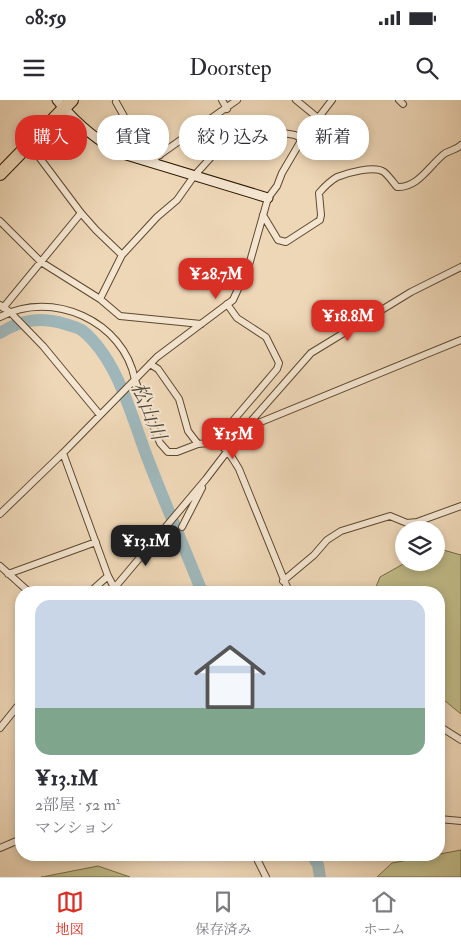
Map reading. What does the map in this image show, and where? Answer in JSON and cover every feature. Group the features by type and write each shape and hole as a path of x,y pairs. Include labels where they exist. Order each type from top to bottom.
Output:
{"highway":[{"path":"53,115 64,103"},
{"path":"0,174 15,158"}],"street":[{"path":"222,100 227,108"},
{"path":"169,149 237,100"},
{"path":"296,100 314,115"},
{"path":"320,115 332,100"},
{"path":"116,102 124,115"},
{"path":"64,103 91,135 105,146 123,154 268,198"},
{"path":"100,299 122,255 157,217 177,200 194,176 214,155 232,144 270,131 297,136"},
{"path":"263,216 278,240 286,242 320,220 320,193 326,185 336,178 361,170 377,169 383,171 397,187 402,187 414,182 447,152 461,145"},
{"path":"0,514 63,454 150,364 182,337 233,300 249,265 268,198 277,186 297,147"},
{"path":"41,160 81,213 122,255"},
{"path":"81,213 2,306 52,356 100,415"},
{"path":"0,221 40,262 100,299 120,316 201,324"},
{"path":"118,586 206,479 245,428 311,353 410,292 461,267"},
{"path":"214,443 277,369 279,363 266,337 237,318 227,304"},
{"path":"0,318 10,312 36,307 64,309 85,316 104,329 120,345 133,370 135,380 160,443 168,452 177,452 198,444 214,443 227,450 239,469 286,586"},
{"path":"245,428 461,340"},
{"path":"150,364 158,370 179,399 188,431 198,444"},
{"path":"63,454 112,586"},
{"path":"182,527 206,479"},
{"path":"283,581 314,555 327,540 342,531 390,516 407,523 417,522 461,506"},
{"path":"8,574 96,542"},
{"path":"0,566 21,586"},
{"path":"97,586 108,576"},
{"path":"0,728 15,709"},
{"path":"445,730 461,740"},
{"path":"445,820 461,821"},
{"path":"0,848 15,842"},
{"path":"258,861 266,877"}],"shaded area":[{"path":"445,551 461,555 461,714 445,701 445,586 376,586 380,577 395,569 395,571 445,571"},
{"path":"461,850 461,877 377,877 392,863 403,861 445,861 445,853"},
{"path":"98,866 130,877 42,877"}],"waterway":[{"name":"松山川","path":"0,333 24,322 48,320 79,328 95,343 106,358 123,392 155,478 200,586"},
{"name":"松山川","path":"316,861 320,877"}]}
